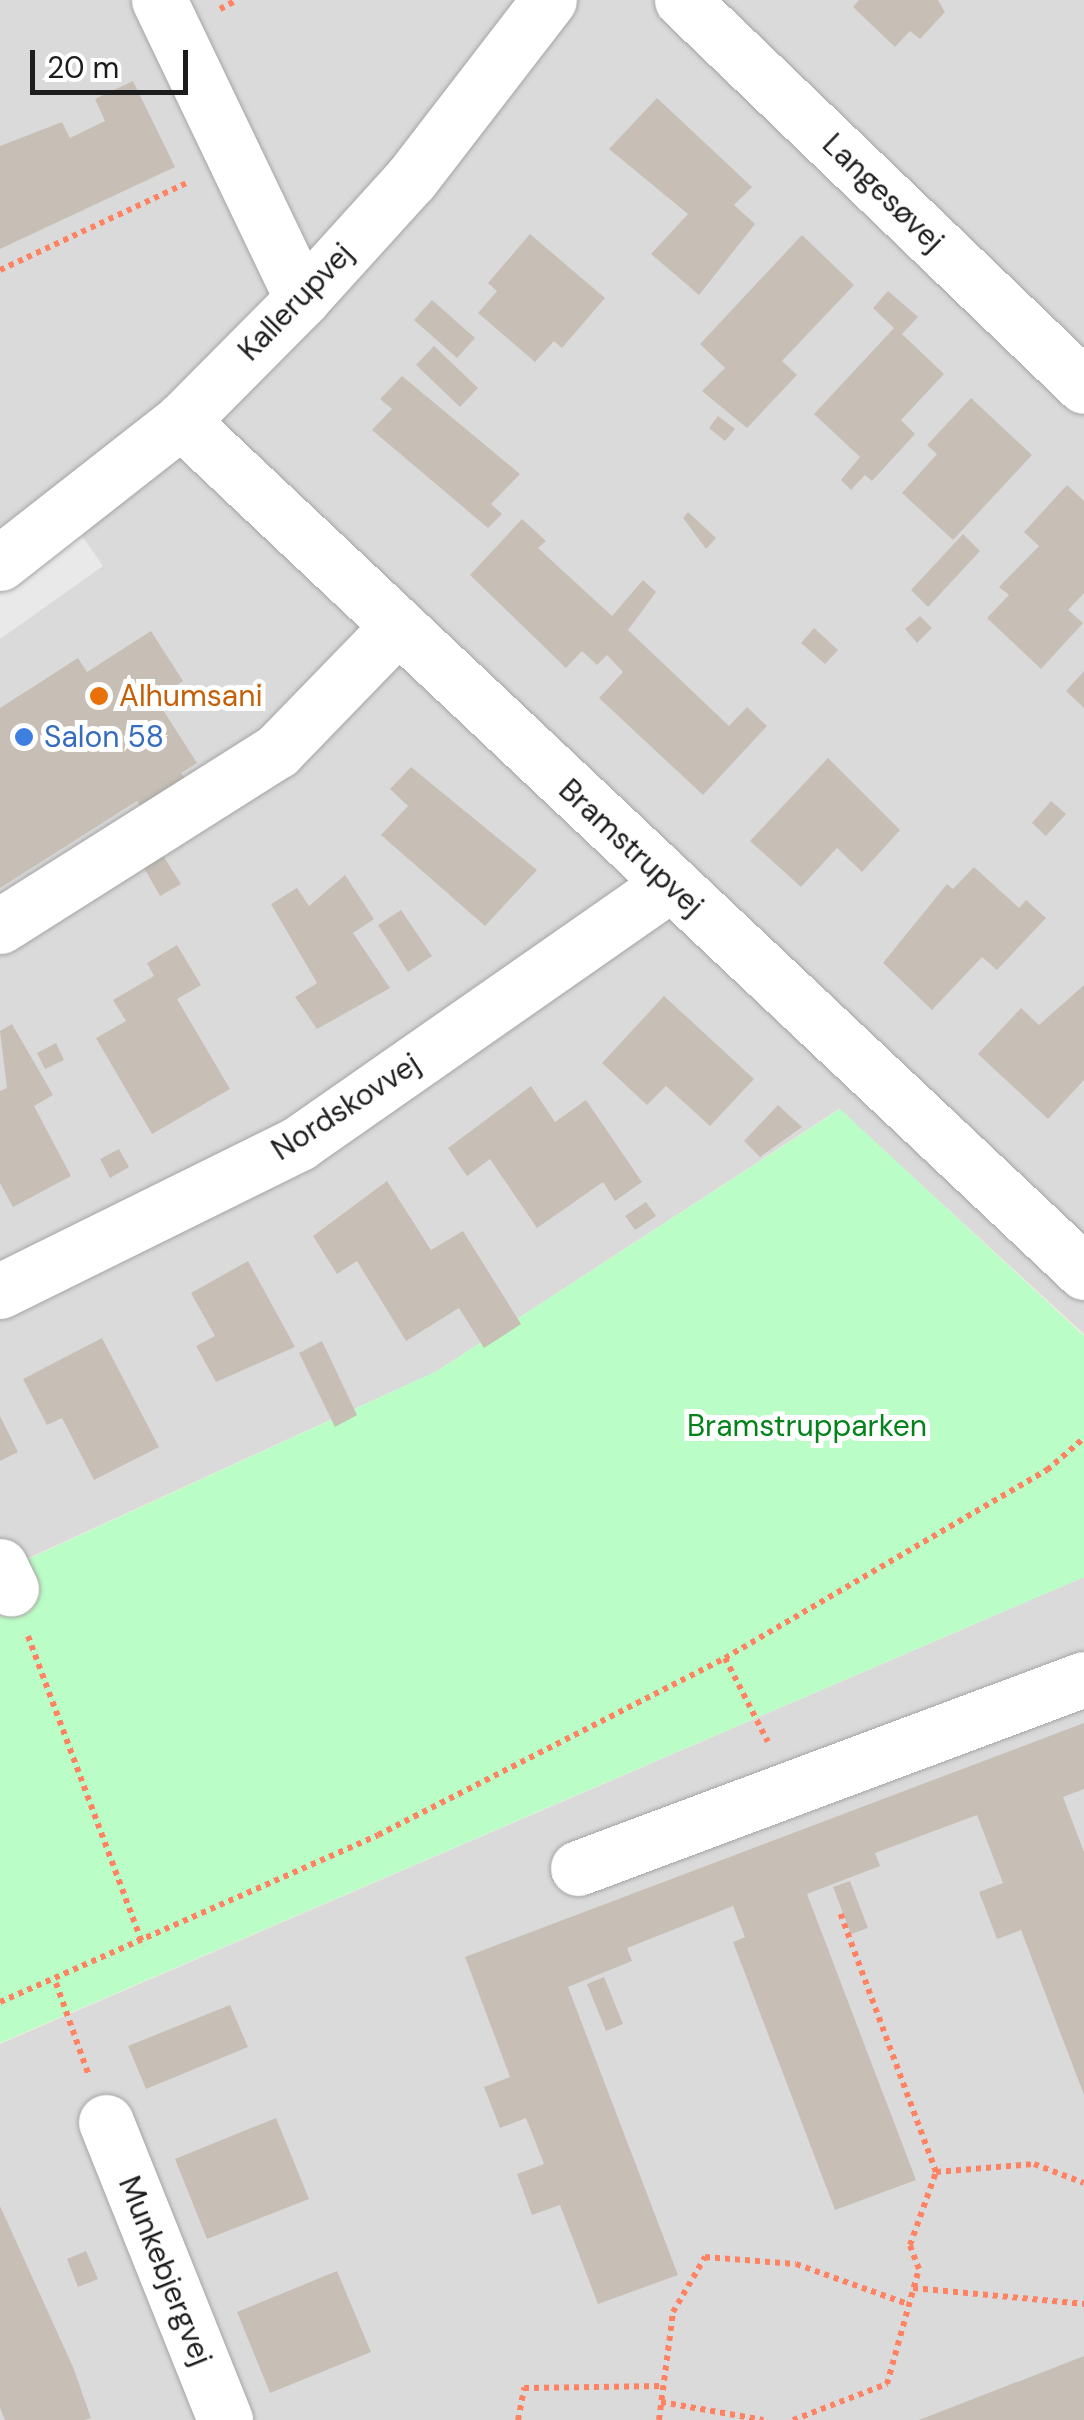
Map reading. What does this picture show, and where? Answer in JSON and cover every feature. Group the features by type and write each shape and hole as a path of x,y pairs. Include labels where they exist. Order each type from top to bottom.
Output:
{"street":[{"path":"159,0 302,299"},
{"name":"Kallerupvej","path":"0,563 181,420 302,299 411,179 549,0"},
{"name":"Langesøvej","path":"682,0 1084,386"},
{"name":"Bramstrupvej","path":"181,420 669,885 1084,1272"},
{"path":"0,926 278,751 397,627"},
{"name":"Nordskovvej","path":"0,1292 298,1143 669,885"},
{"path":"578,1868 1084,1678"},
{"name":"Munkebjergvej","path":"106,2122 225,2420"}],"path":[{"path":"0,270 236,160"},
{"path":"0,2002 143,1945 725,1658 1047,1470 1084,1438"},
{"path":"5,1578 143,1945"},
{"path":"725,1658 791,1788"},
{"path":"793,2420 887,2384 918,2269 910,2245 936,2172 840,1912"},
{"path":"56,1982 106,2122"},
{"path":"936,2172 1034,2164 1084,2183"},
{"path":"659,2420 673,2312 704,2257 796,2264 908,2304"},
{"path":"912,2288 1084,2304"},
{"path":"518,2420 524,2388 664,2386"},
{"path":"661,2402 763,2420"}],"shaded area":[{"path":"0,0 1084,0 1084,1334 839,1109 437,1371 0,1571"},
{"path":"80,533 103,566 0,639 0,593"},
{"path":"1084,1577 1084,2420 0,2420 0,2044"}],"green space":[{"name":"Bramstrupparken","path":"840,1109 1084,1336 1084,1577 0,2043 0,1572 437,1371"}],"building":[{"path":"859,0 938,0 945,12 920,39 910,31 895,47 853,7"},
{"path":"133,81 175,167 0,249 0,146 62,122 70,138 105,121 95,99"},
{"path":"657,98 752,187 734,205 755,224 699,295 651,254 688,214 609,149"},
{"path":"530,234 605,298 562,348 554,341 535,362 478,313 497,291 488,283"},
{"path":"802,235 854,285 782,361 797,375 747,428 702,391 725,368 700,344"},
{"path":"888,291 918,317 902,334 944,374 901,420 915,434 872,481 865,475 851,490 841,480 860,457 814,414 894,328 873,308"},
{"path":"432,300 475,338 457,358 414,320"},
{"path":"434,346 478,388 460,407 416,365"},
{"path":"402,376 520,474 491,504 502,514 488,528 372,430 392,409 380,399"},
{"path":"971,398 1032,455 953,540 902,493 937,454 927,445"},
{"path":"718,416 735,429 725,441 709,428"},
{"path":"1067,485 1084,501 1084,593 1068,610 1083,623 1041,669 987,618 1009,595 999,587 1039,546 1024,532"},
{"path":"688,512 716,538 706,549 683,518"},
{"path":"522,519 546,541 538,548 612,616 643,580 656,592 628,630 729,726 747,707 767,726 703,795 599,698 623,672 607,655 597,665 582,651 566,668 470,575"},
{"path":"963,534 980,551 928,607 911,590"},
{"path":"920,616 932,628 917,643 905,629"},
{"path":"814,628 838,650 825,664 801,643"},
{"path":"151,631 183,681 156,699 197,763 181,773 186,780 142,808 137,801 0,888 0,708 78,658 87,672"},
{"path":"1084,671 1084,708 1066,691"},
{"path":"828,758 900,830 862,872 837,848 801,887 750,841"},
{"path":"411,767 537,870 485,926 381,835 408,806 390,789"},
{"path":"1051,801 1066,814 1046,836 1032,823"},
{"path":"162,854 181,884 160,896 143,866"},
{"path":"974,867 1019,908 1026,900 1046,918 997,970 982,957 932,1010 883,963 947,884 953,889"},
{"path":"345,875 374,919 353,933 390,988 317,1029 295,997 317,983 271,904 297,888 309,906"},
{"path":"401,910 432,956 408,972 378,925"},
{"path":"177,945 201,985 177,999 230,1089 152,1134 96,1038 126,1021 113,1000 154,976 147,963"},
{"path":"1084,985 1084,1080 1048,1119 978,1054 1021,1008 1039,1025"},
{"path":"664,996 754,1079 710,1126 666,1086 647,1105 602,1063"},
{"path":"12,1024 53,1095 34,1106 71,1176 13,1207 0,1183 0,1091 7,1088 0,1031"},
{"path":"56,1043 64,1060 45,1069 37,1053"},
{"path":"531,1086 555,1122 586,1100 642,1182 615,1201 603,1182 537,1228 490,1159 467,1176 448,1148"},
{"path":"778,1105 802,1127 760,1157 744,1141"},
{"path":"119,1149 129,1167 110,1178 100,1159"},
{"path":"387,1181 431,1250 463,1231 521,1324 484,1348 459,1308 406,1341 357,1261 337,1274 313,1236"},
{"path":"646,1202 656,1216 635,1230 625,1216"},
{"path":"248,1261 295,1347 216,1382 196,1346 215,1336 191,1293"},
{"path":"102,1338 159,1447 94,1480 62,1418 47,1425 23,1379"},
{"path":"322,1341 357,1415 335,1427 299,1353"},
{"path":"0,1416 18,1452 0,1461"},
{"path":"1084,1723 1084,1789 1063,1797 1084,1852 1084,2095 1021,1930 997,1939 979,1892 1003,1883 977,1815 875,1853 880,1866 807,1894 916,2180 835,2210 733,1942 745,1937 733,1906 627,1948 632,1961 568,1987 678,2275 598,2304 560,2205 532,2215 517,2174 544,2164 526,2118 500,2128 484,2087 510,2077 465,1957"},
{"path":"850,1881 868,1928 851,1934 833,1887"},
{"path":"604,1977 623,2024 606,2031 587,1984"},
{"path":"230,2005 248,2047 146,2089 128,2046"},
{"path":"276,2118 309,2199 207,2239 175,2159"},
{"path":"0,2206 73,2367 91,2418 5,2420 0,2408"},
{"path":"86,2251 98,2279 78,2287 67,2259"},
{"path":"337,2271 371,2352 270,2393 237,2312"},
{"path":"1084,2356 1084,2420 919,2420"}],"place":[{"name":"Alhumsani","path":"99,696"},
{"name":"Salon 58","path":"24,737"}]}
